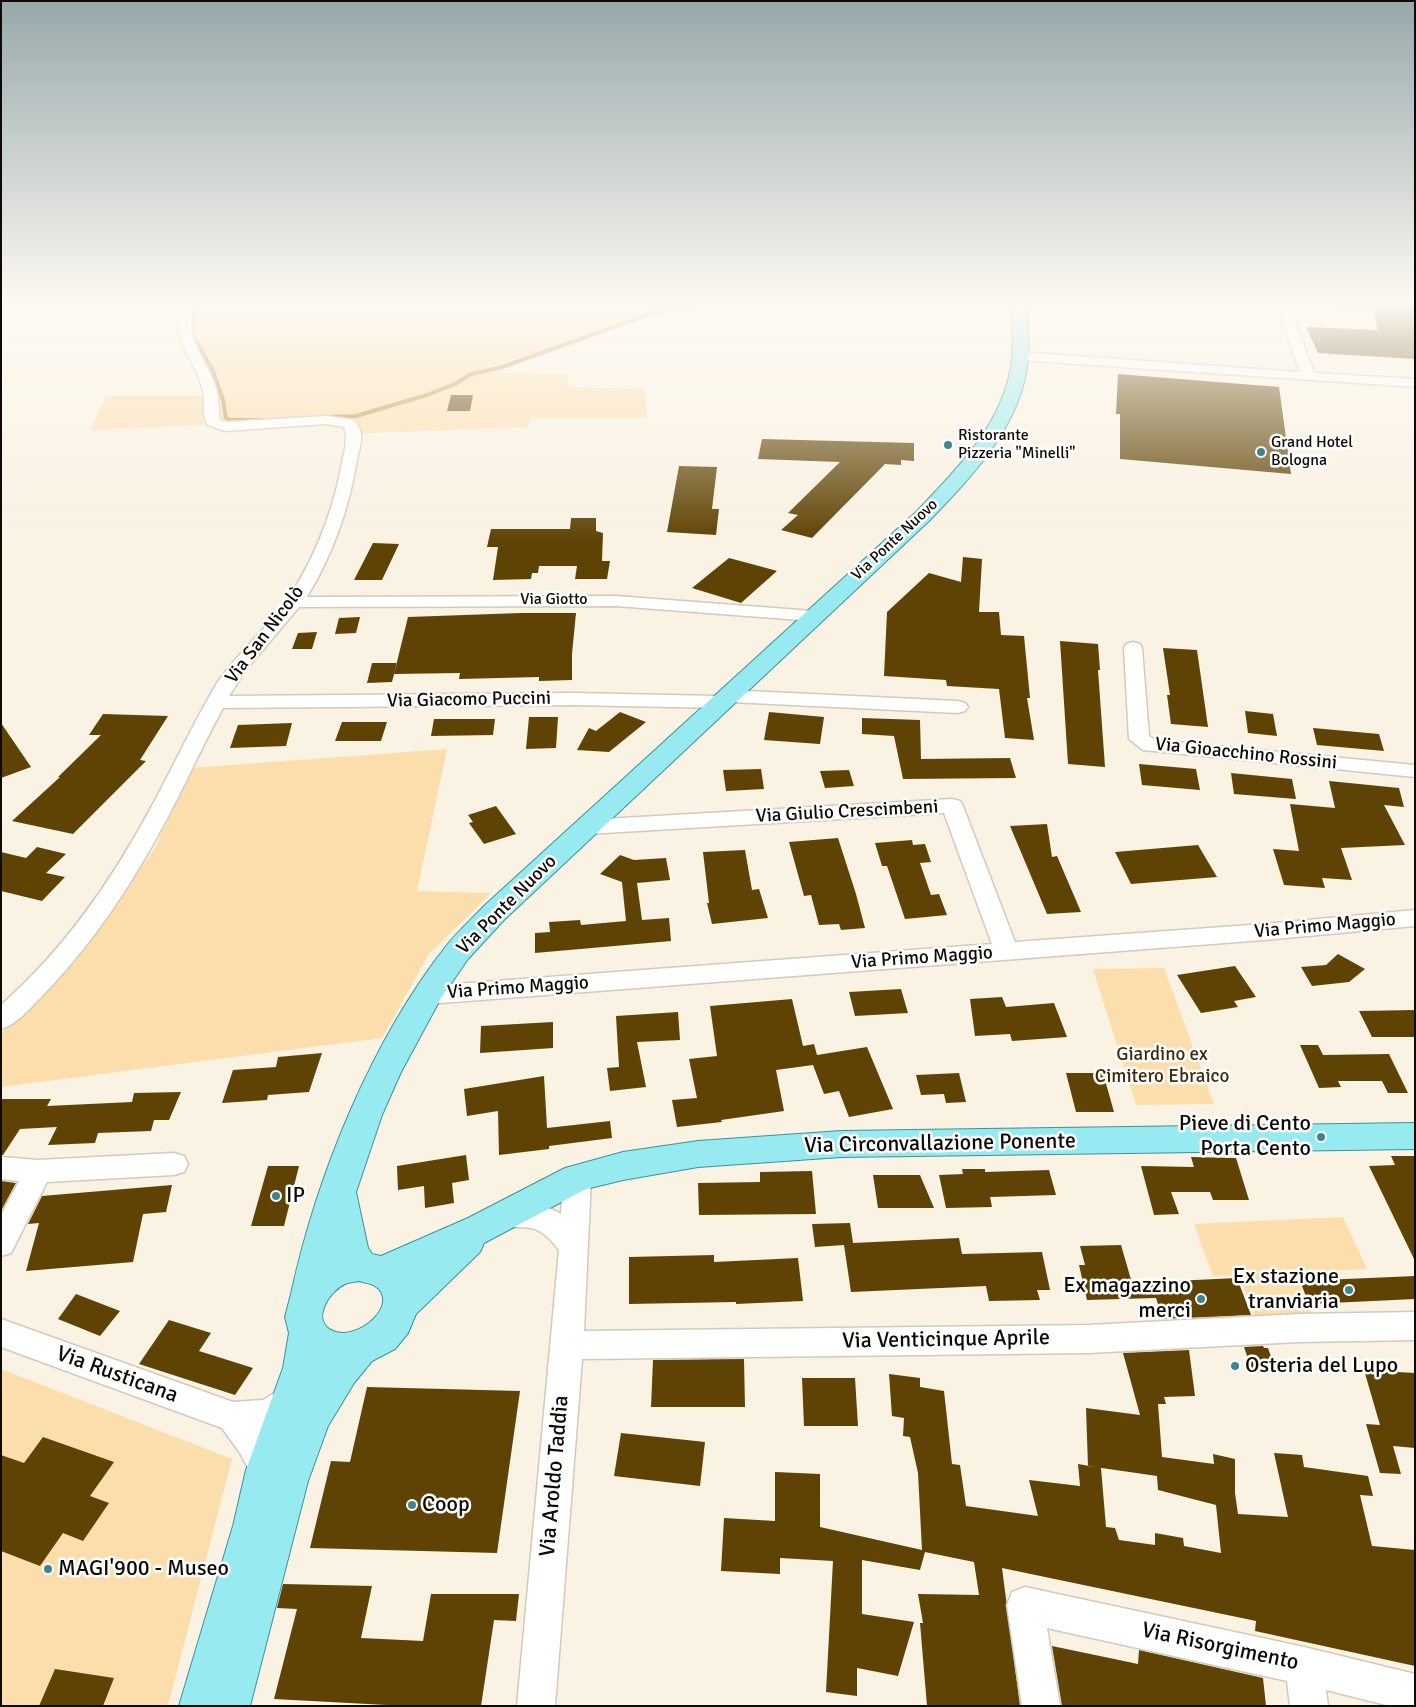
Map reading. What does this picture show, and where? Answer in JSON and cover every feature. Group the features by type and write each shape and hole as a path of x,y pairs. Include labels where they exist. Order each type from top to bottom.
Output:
{"main road":[{"name":"Via Ponte Nuovo","path":"310,1294 324,1235 360,1126 388,1062 428,995 458,952 494,913 923,516 969,468 1001,419 1016,382"},
{"name":"Via Circonvallazione Ponente","path":"372,1269 492,1221 577,1178 624,1166 698,1154 841,1144 1415,1136"},
{"name":"Via Ponte Nuovo","path":"339,1187 344,1229 351,1254 372,1269"},
{"name":"Via Circonvallazione Ponente","path":"402,1304 492,1221"},
{"path":"227,1706 286,1481 311,1418 340,1371 360,1348 384,1335 400,1315 402,1304 401,1290 395,1280 372,1269 345,1268 331,1274 319,1283 310,1294 304,1307 303,1321 308,1333 317,1342 329,1348 344,1350 360,1348"},
{"path":"202,1706 254,1526 268,1470 289,1401 302,1368 308,1333"}],"street":[{"name":"Via San Nicolò","path":"1,1020 35,989 76,944 92,921 137,852 228,682 284,616 310,575 341,502 348,474 353,427 348,423 336,420 225,427 213,422 209,388 206,382"},
{"path":"1392,382 1415,383"},
{"name":"Via Giotto","path":"293,602 616,601 813,616"},
{"name":"Via Gioacchino Rossini","path":"1133,648 1139,739 1150,746 1415,771"},
{"path":"724,699 958,707"},
{"name":"Via Giacomo Puccini","path":"217,702 724,699"},
{"name":"Via Giulio Crescimbeni","path":"587,827 952,806 1007,952"},
{"name":"Via Primo Maggio","path":"428,995 1264,932 1415,918"},
{"path":"1,1168 38,1171 174,1164"},
{"path":"1,1244 38,1171"},
{"name":"Via Aroldo Taddia","path":"536,1706 572,1286 577,1178"},
{"path":"492,1221 520,1213 535,1215 550,1221 561,1229 573,1246"},
{"name":"Via Venticinque Aprile","path":"566,1345 1089,1339 1299,1328 1415,1326"},
{"name":"Via Rusticana","path":"1,1333 234,1417 258,1416 270,1413 282,1408 289,1401"},
{"path":"234,1417 252,1442 268,1470"},
{"name":"Via Risorgimento","path":"1041,1706 1025,1605 1304,1666 1415,1694"},
{"path":"1304,1666 1309,1706"}],"green space":[{"path":"204,382 567,382 567,387 645,389 647,418 530,418 529,427 346,434 346,418 91,430 106,396 210,396"},
{"path":"447,749 417,891 491,893 429,954 382,1038 1,1087 1,1033 78,959 155,848 192,768"},
{"name":"Giardino ex Cimitero Ebraico","path":"1164,968 1214,1104 1136,1105 1093,969"},
{"path":"1343,1217 1367,1269 1295,1273 1312,1314 1255,1317 1239,1275 1213,1276 1194,1224"},
{"path":"1,1369 232,1459 168,1706 1,1706"}],"building":[{"path":"1118,382 1213,382 1279,387 1291,474 1120,459 1120,414 1116,414"},
{"path":"451,395 473,395 470,411 447,411"},
{"path":"762,439 914,443 914,461 901,460 901,465 885,464 812,538 781,530 798,515 788,513 840,462 758,459"},
{"path":"679,466 717,467 712,509 719,509 716,535 667,532"},
{"path":"571,518 596,518 596,531 603,533 602,561 610,561 607,579 575,579 577,566 539,566 538,573 532,573 531,579 493,580 498,547 487,547 491,529 570,529"},
{"path":"373,543 399,544 382,580 354,580"},
{"path":"963,557 982,559 979,612 999,612 1001,635 1024,636 1030,698 1027,698 1034,740 1005,738 999,689 947,686 946,680 884,676 887,612 929,573 961,582"},
{"path":"729,558 777,571 741,603 692,588"},
{"path":"576,613 572,654 572,680 539,681 539,677 459,679 460,673 394,674 408,617"},
{"path":"360,617 356,633 335,634 339,618"},
{"path":"317,632 312,649 292,649 298,633"},
{"path":"1060,641 1098,644 1105,767 1068,764"},
{"path":"1163,648 1197,650 1208,727 1171,724 1167,695 1170,695"},
{"path":"372,663 397,663 392,682 367,683"},
{"path":"1245,711 1273,714 1277,736 1248,733"},
{"path":"620,712 646,722 609,752 577,750 589,728 596,731"},
{"path":"769,712 824,717 820,744 764,740"},
{"path":"103,714 168,716 140,760 146,761 73,834 12,821 60,777 58,777 101,735 89,735"},
{"path":"529,717 558,717 556,748 526,749"},
{"path":"862,718 920,720 921,759 1010,758 1016,778 903,779 894,736 862,734"},
{"path":"434,719 495,719 493,735 431,736"},
{"path":"342,722 387,722 381,741 335,741"},
{"path":"1,723 31,767 1,778"},
{"path":"292,723 286,746 230,748 238,725"},
{"path":"1313,728 1379,734 1384,751 1317,745"},
{"path":"1139,764 1196,769 1200,790 1142,785"},
{"path":"761,769 764,789 726,791 723,770"},
{"path":"849,770 854,786 825,788 820,771"},
{"path":"1231,773 1292,779 1296,799 1234,794"},
{"path":"1329,781 1399,788 1404,807 1384,805 1405,845 1341,848 1352,880 1322,878 1325,888 1284,885 1273,849 1299,851 1290,804 1335,808"},
{"path":"496,806 516,834 484,844 469,823 473,822 468,815"},
{"path":"1047,824 1052,857 1057,856 1081,912 1047,914 1010,826"},
{"path":"838,838 865,928 841,930 839,924 819,925 811,895 804,896 789,842"},
{"path":"912,840 913,845 925,844 931,862 920,863 931,895 939,894 947,915 905,919 887,866 882,866 875,843"},
{"path":"1198,845 1217,877 1131,884 1115,852"},
{"path":"37,847 66,854 46,873 65,877 42,901 1,891 1,852 26,858"},
{"path":"745,850 752,890 759,889 768,918 712,924 707,903 709,903 703,852"},
{"path":"620,855 634,860 666,858 670,880 637,883 642,920 669,918 671,941 535,953 535,933 550,932 549,922 580,920 581,925 626,921 622,882 600,874"},
{"path":"1338,954 1365,969 1349,982 1312,986 1301,967 1326,965"},
{"path":"1235,966 1256,997 1234,1001 1238,1007 1201,1013 1177,975"},
{"path":"901,989 908,1013 855,1016 849,992"},
{"path":"1002,997 1006,1007 1054,1003 1067,1037 1012,1041 1010,1034 975,1036 970,999"},
{"path":"792,999 803,1046 814,1044 817,1055 867,1047 893,1109 849,1117 839,1091 824,1094 813,1065 776,1070 784,1111 721,1120 722,1122 677,1127 672,1100 697,1098 689,1059 717,1056 710,1006"},
{"path":"1415,1010 1415,1037 1372,1037 1359,1011"},
{"path":"678,1012 680,1040 637,1042 646,1087 610,1091 607,1068 619,1067 616,1016"},
{"path":"553,1022 553,1048 480,1053 481,1026"},
{"path":"1300,1045 1318,1045 1323,1055 1389,1054 1408,1093 1388,1093 1382,1081 1338,1081 1341,1087 1319,1088"},
{"path":"322,1053 309,1092 268,1095 267,1100 222,1103 233,1070 276,1067 278,1057"},
{"path":"959,1073 966,1102 946,1103 944,1094 921,1095 916,1075"},
{"path":"1066,1073 1103,1073 1114,1112 1076,1112"},
{"path":"544,1076 547,1128 610,1121 612,1138 549,1146 549,1149 499,1155 498,1111 467,1116 464,1089"},
{"path":"181,1092 169,1120 154,1120 151,1131 98,1133 95,1143 48,1145 57,1127 20,1129 3,1155 1,1155 1,1099 51,1099 47,1106 132,1102 134,1093"},
{"path":"466,1155 469,1180 452,1183 454,1203 425,1208 424,1186 398,1190 397,1166"},
{"path":"1391,1156 1415,1156 1415,1261 1369,1166 1395,1165"},
{"path":"1191,1157 1236,1158 1249,1200 1213,1200 1210,1192 1171,1192 1179,1214 1154,1215 1141,1166 1194,1167"},
{"name":"IP","path":"268,1166 299,1166 284,1226 251,1226"},
{"path":"962,1169 985,1169 985,1172 1049,1170 1056,1195 990,1197 992,1207 946,1208 939,1175 963,1174"},
{"path":"812,1171 816,1214 699,1215 698,1183 760,1182 760,1172"},
{"path":"873,1175 920,1175 934,1208 878,1208"},
{"path":"1,1181 16,1183 1,1211"},
{"path":"172,1185 166,1212 143,1214 133,1262 26,1271 39,1223 28,1224 42,1196"},
{"path":"850,1223 853,1243 959,1238 962,1254 1042,1252 1050,1290 1037,1290 1040,1300 989,1301 986,1286 851,1292 844,1245 815,1247 812,1224"},
{"path":"1121,1245 1132,1283 1237,1278 1251,1315 1163,1319 1156,1298 1087,1300 1079,1265 1085,1265 1080,1246"},
{"path":"714,1255 714,1262 798,1258 803,1301 736,1304 736,1302 629,1304 629,1257"},
{"name":"Ex stazione tranviaria","path":"1415,1276 1415,1299 1309,1304 1300,1281"},
{"path":"76,1294 120,1311 100,1336 58,1319"},
{"path":"169,1320 211,1333 199,1351 253,1368 235,1395 139,1364"},
{"path":"1263,1346 1268,1348 1276,1371 1253,1373 1244,1347"},
{"path":"1189,1350 1195,1396 1164,1397 1166,1404 1158,1404 1162,1457 1214,1464 1213,1454 1235,1459 1235,1493 1238,1514 1288,1517 1274,1453 1302,1455 1304,1467 1368,1476 1373,1496 1360,1495 1372,1546 1415,1550 1415,1666 1255,1631 1256,1621 1002,1568 1020,1706 927,1706 920,1623 923,1623 918,1594 979,1595 974,1562 925,1552 920,1570 862,1560 862,1614 914,1622 898,1676 857,1668 857,1696 826,1692 833,1561 780,1558 780,1574 721,1571 724,1518 775,1521 775,1472 820,1474 820,1527 922,1550 918,1473 910,1437 903,1436 904,1418 892,1416 889,1374 920,1378 920,1387 944,1391 952,1464 960,1465 966,1506 1038,1516 1029,1480 1080,1486 1078,1464 1088,1466 1086,1408 1140,1415 1123,1353","holes":["1097,1467 1157,1476 1158,1490 1216,1505 1221,1553 1184,1546 1183,1538 1155,1533 1155,1545 1119,1540 1115,1528 1106,1527 1101,1468"]},
{"path":"744,1359 745,1407 651,1407 653,1360"},
{"path":"1364,1370 1415,1373 1415,1448 1393,1446 1401,1474 1380,1473 1366,1424 1380,1425"},
{"path":"802,1378 855,1378 858,1426 804,1426"},
{"name":"Coop","path":"367,1387 520,1391 497,1553 310,1548 331,1461 350,1462"},
{"path":"621,1433 705,1442 700,1486 614,1476"},
{"path":"43,1437 114,1462 90,1496 109,1503 83,1541 63,1533 40,1566 1,1551 1,1455 24,1463"},
{"path":"283,1584 372,1586 361,1638 423,1641 431,1594 519,1594 516,1621 494,1620 481,1706 405,1706 274,1699 297,1609 277,1608"},
{"path":"1052,1646 1138,1664 1139,1650 1263,1678 1266,1706 1062,1706"},
{"path":"55,1669 114,1678 103,1706 39,1706"}],"waterway":[{"path":"216,382 223,400 226,418 230,420 262,420"},
{"path":"325,417 356,416 427,395 459,382"}],"place":[{"name":"Ristorante Pizzeria \"Minelli\"","path":"948,445"},
{"name":"Grand Hotel Bologna","path":"1261,452"},
{"name":"Pieve di Cento Porta Cento","path":"1321,1137"},
{"name":"IP","path":"276,1196"},
{"name":"Ex stazione tranviaria","path":"1349,1290"},
{"name":"Ex magazzino merci","path":"1201,1299"},
{"name":"Osteria del Lupo","path":"1235,1366"},
{"name":"Coop","path":"412,1505"},
{"name":"MAGI'900 - Museo","path":"48,1569"}]}
